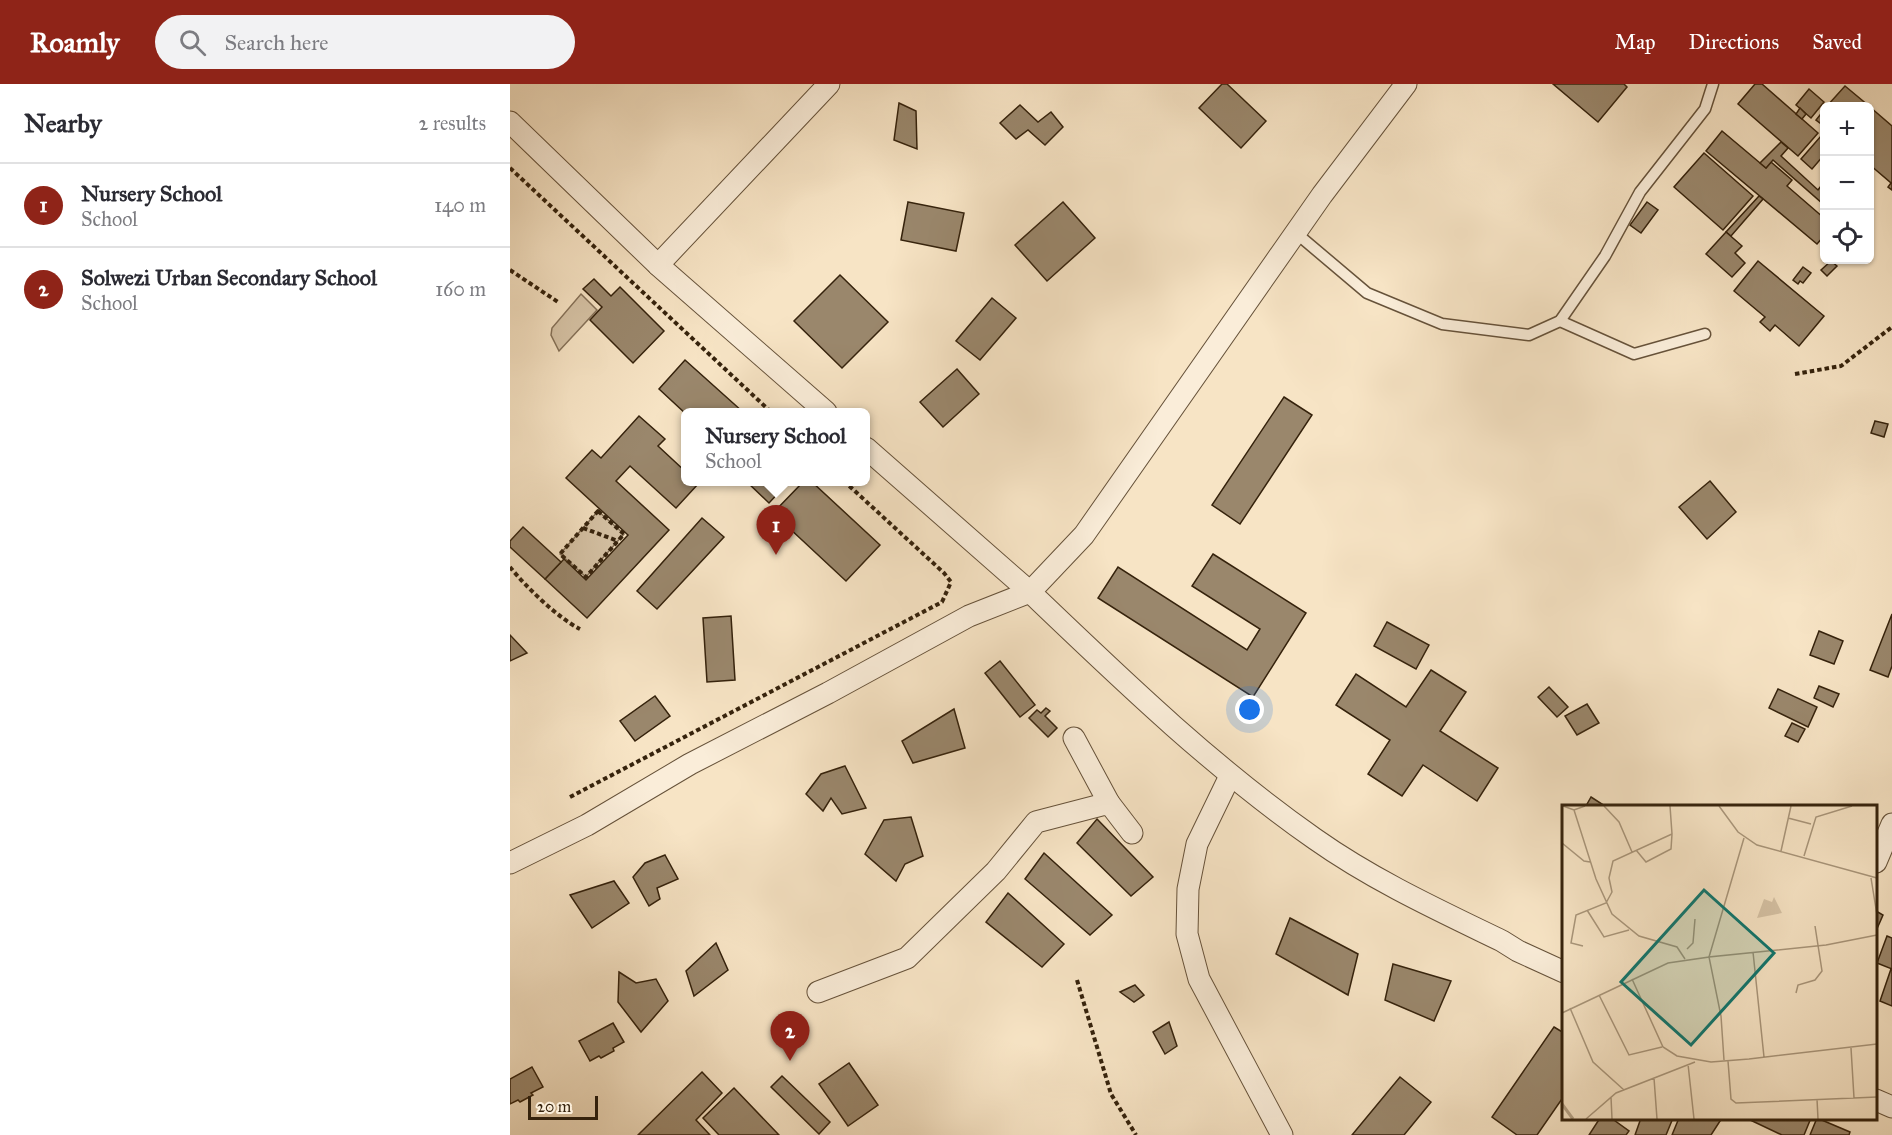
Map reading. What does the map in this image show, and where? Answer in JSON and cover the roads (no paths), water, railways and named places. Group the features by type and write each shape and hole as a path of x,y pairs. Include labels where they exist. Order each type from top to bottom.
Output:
{"street":[{"path":"658,265 829,84"},
{"path":"510,863 587,825 690,764 828,693 969,616 1030,592 1083,535 1296,233 1406,84"},
{"path":"510,122 658,265 821,408"},
{"path":"870,452 1030,592 1112,671 1230,776 1316,840 1393,887 1562,972"},
{"path":"1074,738 1109,802 1132,833"},
{"path":"1230,776 1197,844 1188,889 1187,934 1199,979 1282,1135"},
{"path":"818,992 907,958 996,871 1036,822 1109,802"},
{"path":"1877,858 1892,824"},
{"path":"1877,1101 1892,1107"}],"lane":[{"path":"1296,233 1367,293 1442,324 1529,335 1560,321 1605,256 1640,192 1706,109 1713,84"},
{"path":"1560,321 1634,354 1705,334"}],"place":[{"name":"Nursery School","path":"776,555"},
{"name":"Solwezi Urban Secondary School","path":"790,1061"}]}
